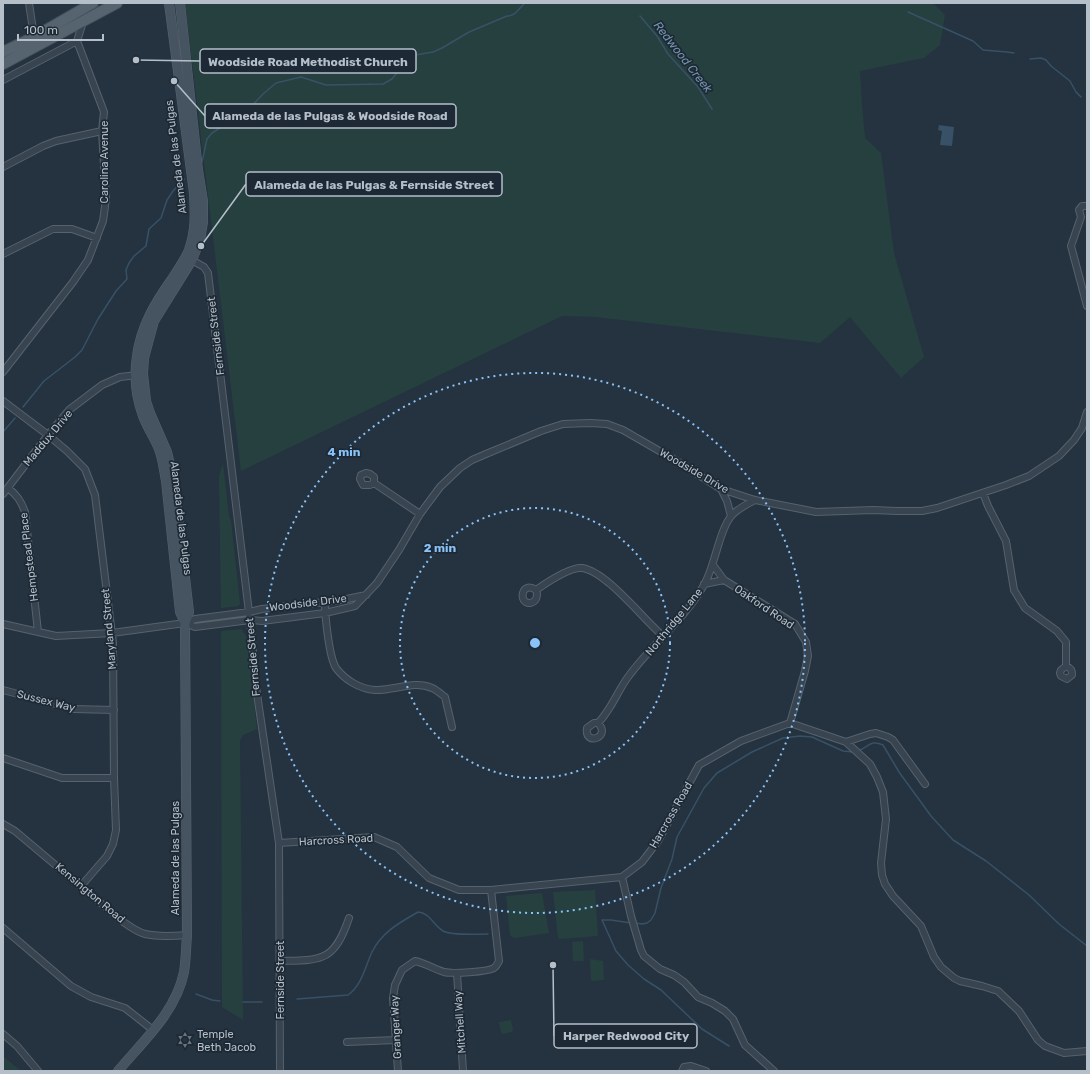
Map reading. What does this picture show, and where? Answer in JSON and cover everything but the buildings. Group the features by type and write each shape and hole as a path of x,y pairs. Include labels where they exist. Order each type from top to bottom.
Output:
{"main road":[{"path":"3,52 34,37 93,3"},
{"path":"3,64 117,3"},
{"name":"Alameda de las Pulgas","path":"118,1071 153,1030 168,1009 180,985 184,972 187,935 185,623 189,612 174,482 167,452 150,413 139,375 139,342 146,322 154,306 189,258 200,240 203,222 203,208 169,3"},
{"name":"Alameda de las Pulgas","path":"180,3 185,45 188,113"},
{"path":"175,46 185,45"}],"street":[{"path":"30,3 34,37"},
{"path":"3,80 76,41 83,22"},
{"name":"Carolina Avenue","path":"3,372 73,282 88,260 103,221 106,199 102,131 104,112 76,41"},
{"path":"3,167 43,146 56,141 102,131"},
{"path":"1087,206 1082,206 1079,210 1084,216 1071,246 1087,306"},
{"path":"3,254 53,229 72,229 97,238"},
{"name":"Fernside Street","path":"189,258 204,267 208,273 250,620 256,693 279,844 280,1071"},
{"name":"Maddux Drive","path":"3,494 48,435 70,410 102,385 120,377 139,375"},
{"name":"Maryland Street","path":"3,401 48,435 85,469 94,495 112,633 116,830 113,844 107,856 81,886"},
{"name":"Woodside Drive","path":"185,623 195,627 250,620 262,621 325,613 355,606 367,595 388,568 420,514 440,487 460,468 472,460 541,431 563,424 607,424 623,430 679,462 721,489 755,500 816,512 873,510 922,511 937,508 983,493 1029,476 1059,456 1074,440 1082,428 1087,413"},
{"path":"374,483 420,514"},
{"name":"Hempstead Place","path":"8,488 17,495 25,512 38,632"},
{"path":"721,489 727,501 731,516"},
{"path":"983,493 1006,541 1014,590 1025,608 1057,631 1066,642 1066,666"},
{"name":"Northridge Lane","path":"598,723 604,717 628,677 693,602 713,565 724,530 731,516 742,507 755,500"},
{"name":"Oakford Road","path":"713,565 724,580 795,624 806,642 808,656 790,723"},
{"path":"536,590 548,581 568,572 581,568 592,571 604,578 663,636"},
{"path":"704,584 724,580"},
{"name":"Woodside Drive","path":"185,623 195,619 262,609 342,600 367,595"},
{"path":"325,602 325,613 331,653 336,668 358,687 374,690 415,685 433,688 445,697 452,727"},
{"path":"3,624 56,636 112,633 185,623"},
{"name":"Sussex Way","path":"3,690 74,709 114,710"},
{"path":"790,723 846,742 870,764 883,792 886,819 881,868 885,884 893,896 921,926 934,957 941,967 960,981 998,991 1019,1011 1038,1040 1045,1046 1064,1053 1087,1051"},
{"name":"Harcross Road","path":"279,844 374,837 397,847 429,878 459,890 491,890 622,877 642,862 658,841 699,765 741,741 790,723"},
{"path":"846,742 876,733 888,737 893,740 925,784"},
{"path":"3,758 62,778 114,778"},
{"name":"Kensington Road","path":"3,824 15,831 122,921 133,928 144,933 158,935 187,935"},
{"path":"622,877 634,927 644,956 660,969 674,975 684,982 698,997 712,1003 726,1012 733,1020 745,1045 774,1071"},
{"name":"Granger Way","path":"398,1071 392,998 395,985 402,970 415,961 422,962 445,972 457,973 490,970 497,966 499,961 491,890"},
{"path":"280,961 307,960 320,958 328,954 343,935 349,918"},
{"path":"3,928 71,986 92,997 125,1008 153,1030"},
{"name":"Mitchell Way","path":"457,973 463,1071"},
{"path":"3,1034 17,1046 38,1071"},
{"path":"346,1042 396,1040"},
{"path":"682,1071 684,1068 691,1066 706,1071"}],"green space":[{"path":"185,3 933,3 945,15 940,45 924,58 860,71 865,138 881,153 894,253 924,357 901,378 850,317 820,343 596,317 562,316 241,471"},
{"path":"223,463 240,604 238,606 221,608 219,476"},
{"path":"241,629 246,636 257,729 243,735 240,741 243,1020 222,1007 221,631"},
{"path":"595,890 598,936 558,938 553,892"},
{"path":"542,893 549,933 514,938 510,935 506,896"},
{"path":"583,941 584,961 573,961 572,942"},
{"path":"590,959 603,961 604,980 591,981"},
{"path":"511,1020 513,1030 503,1034 501,1032 499,1022"},
{"path":"3,1056 21,1071 3,1071"}],"water":[{"path":"939,125 954,127 952,146 940,145 942,131 938,130"}],"waterway":[{"name":"Redwood Creek","path":"202,162 207,139 212,133 247,111 276,83 301,77 326,85 383,84 392,79 409,58 415,55 433,52 469,32 507,16 513,15 525,3"},
{"path":"908,12 973,41 983,50 1014,53"},
{"name":"Redwood Creek","path":"640,16 657,36 668,54 698,87 712,109"},
{"path":"1030,59 1041,58 1046,60 1051,66 1070,81 1076,92 1081,97"},
{"name":"Redwood Creek","path":"23,407 44,381 82,350 98,319 116,291 127,279 126,270 129,263 134,256 146,246 149,229 161,218 167,200 184,179"},
{"name":"Redwood Creek","path":"3,432 15,418"},
{"path":"635,923 647,923 651,920 655,913 661,888 672,859 677,837 704,788 717,773 752,752 783,738 800,736 812,737 843,751 853,752"},
{"path":"860,750 874,743 883,745 899,772 931,816 953,840 986,861 1029,895 1059,924 1087,946"},
{"path":"297,999 348,995 357,986 372,952 386,933 418,912 429,917 440,929 447,933 488,934"},
{"path":"631,923 602,920 616,951 628,965 644,979 661,990 702,1029 729,1046"},
{"path":"196,994 212,1000 220,1001"},
{"path":"243,1002 262,1002"}],"place":[{"name":"Woodside Road Methodist Church","path":"136,60"},
{"name":"Alameda de las Pulgas & Woodside Road","path":"174,81"},
{"name":"Alameda de las Pulgas & Fernside Street","path":"201,246"},
{"name":"Harper Redwood City","path":"553,965"},
{"name":"Temple Beth Jacob","path":"185,1040"}]}
